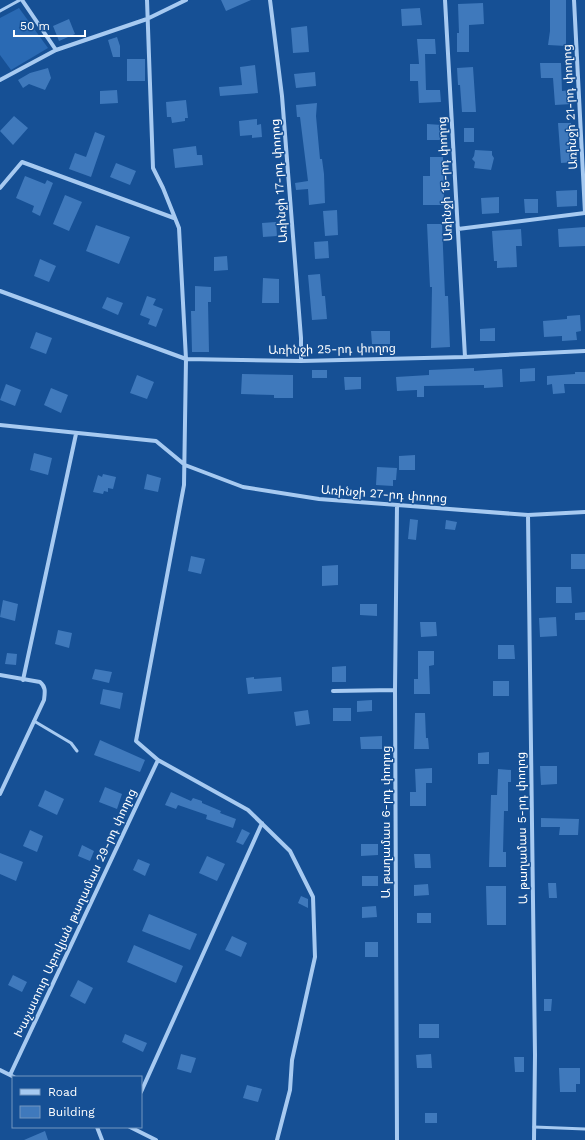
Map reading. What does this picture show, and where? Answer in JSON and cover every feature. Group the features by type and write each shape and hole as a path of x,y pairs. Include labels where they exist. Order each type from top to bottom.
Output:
{"street":[{"path":"21,0 56,50"},
{"path":"147,0 153,168 163,188 178,228 186,359 185,465 184,485 136,740 158,760 248,810 290,851 313,897 315,957 292,1060 290,1090 277,1140"},
{"path":"0,80 56,50 147,19 186,0"},
{"name":"Առինջի 17-րդ փողոց","path":"270,0 282,96 301,338 300,361"},
{"name":"Առինջի 15-րդ փողոց","path":"445,0 465,357"},
{"name":"Առինջի 21-րդ փողոց","path":"574,0 585,213"},
{"path":"0,188 22,162 174,218"},
{"path":"458,229 585,213"},
{"name":"Առինջի 25-րդ փողոց","path":"0,291 186,359 300,361 465,357 585,351"},
{"name":"Առինջի 27-րդ փողոց","path":"0,425 76,434 156,440 185,465 243,487 319,499 528,515 585,512"},
{"path":"23,680 76,434"},
{"name":"Ա թաղամաս 6-րդ փողոց","path":"397,505 395,690 397,1140"},
{"name":"Ա թաղամաս 5-րդ փողոց","path":"528,515 534,1140"},
{"path":"0,675 40,682 44,686 44,700 0,794"},
{"path":"333,691 395,690"},
{"name":"Խաչատուր Աբովյան թաղամաս 29-րդ փողոց","path":"12,1076 158,760"},
{"path":"142,1090 262,823"},
{"path":"0,1070 12,1076"},
{"path":"97,1128 102,1140"},
{"path":"132,1128 156,1140"}],"lane":[{"path":"0,11 21,0"},
{"path":"34,721 71,743 77,751"},
{"path":"534,1127 585,1129"}],"shaded area":[{"path":"19,8 48,48 11,70 0,55 0,18"}],"building":[{"path":"221,0 251,0 226,11"},
{"path":"550,0 566,0 566,46 548,45 550,31"},
{"path":"483,3 484,24 469,25 469,52 457,52 457,33 459,33 458,4"},
{"path":"420,8 422,25 402,26 401,9"},
{"path":"69,19 75,34 59,41 53,26"},
{"path":"307,26 309,52 293,53 291,28"},
{"path":"117,37 120,46 120,57 113,57 108,40"},
{"path":"417,39 435,39 436,54 425,54 426,90 440,90 441,102 419,103 418,81 410,81 410,64 419,64"},
{"path":"127,59 145,59 145,81 127,81"},
{"path":"540,63 561,63 562,91 572,90 572,104 555,105 553,78 541,78"},
{"path":"255,65 258,93 220,96 219,87 242,85 240,67"},
{"path":"473,67 476,112 462,112 457,68"},
{"path":"48,68 51,78 45,90 29,84 23,88 18,80 30,73"},
{"path":"315,72 316,86 296,88 294,74"},
{"path":"117,90 118,103 100,104 100,91"},
{"path":"186,100 188,118 185,118 185,121 172,123 171,117 167,117 166,102"},
{"path":"317,103 316,116 320,159 322,159 324,174 325,203 309,205 308,189 296,190 295,183 308,181 300,117 297,117 296,105"},
{"path":"14,116 28,128 13,145 0,131"},
{"path":"257,119 257,125 261,124 262,137 252,138 252,135 240,136 239,121"},
{"path":"558,123 571,123 572,146 574,146 575,162 561,163"},
{"path":"427,124 442,125 441,140 427,140"},
{"path":"464,128 474,128 474,142 464,142"},
{"path":"95,132 105,136 91,177 69,169 75,153 86,157"},
{"path":"196,146 197,155 202,155 203,165 175,168 173,149"},
{"path":"475,150 492,151 494,158 491,170 474,168 475,162 472,159"},
{"path":"430,157 443,157 444,205 423,205 423,176 430,176"},
{"path":"116,163 136,171 130,185 110,177"},
{"path":"25,176 45,184 47,180 53,183 40,216 32,212 34,206 16,198"},
{"path":"577,190 577,206 557,207 556,191"},
{"path":"65,195 82,202 69,231 53,224"},
{"path":"499,197 499,213 482,214 481,198"},
{"path":"524,199 538,199 538,213 525,213"},
{"path":"337,210 338,235 325,236 323,211"},
{"path":"276,222 277,236 263,237 262,223"},
{"path":"427,224 442,224 445,296 448,296 450,347 431,348 432,287 430,287"},
{"path":"96,225 130,237 119,264 86,251"},
{"path":"585,227 585,246 559,247 558,229"},
{"path":"521,229 522,246 516,246 517,267 497,268 497,261 494,261 492,231"},
{"path":"328,241 329,258 315,259 314,242"},
{"path":"227,256 228,270 214,271 214,257"},
{"path":"40,259 56,266 49,282 34,276"},
{"path":"320,274 322,296 325,296 327,319 312,320 308,275"},
{"path":"263,278 279,279 279,303 262,303"},
{"path":"195,286 211,287 211,302 208,302 209,352 192,352 191,311 195,311"},
{"path":"147,296 156,299 153,305 163,309 156,327 148,324 150,319 140,315"},
{"path":"107,297 123,303 118,315 102,308"},
{"path":"580,315 581,331 576,332 577,340 562,341 562,336 544,337 543,321 567,319 567,316"},
{"path":"495,328 495,341 480,341 480,329"},
{"path":"371,331 390,331 390,344 372,344"},
{"path":"36,332 52,338 46,354 30,348"},
{"path":"474,368 474,371 502,369 503,387 484,388 484,385 424,386 424,397 417,397 417,390 397,391 396,377 429,375 429,370"},
{"path":"535,368 535,381 520,382 520,369"},
{"path":"312,370 327,370 327,378 312,378"},
{"path":"575,372 585,372 585,384 564,384 565,393 553,394 552,384 547,385 547,376 575,374"},
{"path":"242,374 293,375 293,398 274,398 274,395 241,394"},
{"path":"137,375 154,382 147,399 130,393"},
{"path":"344,377 361,377 361,389 345,390"},
{"path":"6,384 21,390 15,406 0,400"},
{"path":"51,388 68,395 61,413 44,405"},
{"path":"34,453 52,458 48,475 30,470"},
{"path":"415,455 415,470 399,470 399,456"},
{"path":"377,467 397,468 396,480 393,480 393,486 376,485"},
{"path":"103,474 116,477 113,489 108,488 108,492 104,491 103,494 93,492 98,475 102,477"},
{"path":"147,474 161,478 158,492 144,489"},
{"path":"410,519 418,520 416,540 408,539"},
{"path":"446,520 457,522 455,530 445,529"},
{"path":"571,554 585,554 585,569 571,569"},
{"path":"191,556 205,559 201,574 188,571"},
{"path":"338,565 338,585 322,586 322,566"},
{"path":"556,587 571,587 572,603 556,603"},
{"path":"3,600 18,604 15,621 0,617"},
{"path":"360,604 377,604 377,616 360,615"},
{"path":"585,612 585,620 575,620 575,613"},
{"path":"556,617 557,636 540,637 539,618"},
{"path":"420,622 436,622 437,636 421,637"},
{"path":"58,630 72,633 69,648 55,644"},
{"path":"498,645 514,645 515,659 498,659"},
{"path":"418,651 434,651 434,665 429,666 430,694 414,694 414,679 418,679"},
{"path":"7,653 17,654 16,665 5,664"},
{"path":"346,666 346,682 332,682 332,667"},
{"path":"95,669 112,672 109,683 92,679"},
{"path":"254,677 254,679 281,677 282,691 248,694 246,678"},
{"path":"493,681 509,681 509,696 493,696"},
{"path":"103,689 123,693 120,709 100,704"},
{"path":"372,700 372,711 357,712 357,701"},
{"path":"333,708 351,708 351,721 333,721"},
{"path":"308,710 310,724 296,726 294,712"},
{"path":"415,713 425,713 426,738 428,738 429,749 414,749"},
{"path":"382,736 382,749 361,749 360,737"},
{"path":"100,740 145,760 140,772 94,755"},
{"path":"489,752 489,764 478,764 478,753"},
{"path":"540,766 557,766 557,784 541,785"},
{"path":"432,768 432,783 426,783 426,806 410,806 410,792 416,792 415,769"},
{"path":"498,769 511,770 511,782 508,782 508,811 504,811 503,852 506,852 506,867 489,867 491,795 497,795"},
{"path":"105,787 122,794 117,809 99,802"},
{"path":"45,790 64,799 57,815 38,806"},
{"path":"171,792 191,801 193,798 202,801 202,803 221,811 220,813 236,819 233,828 206,819 207,815 178,805 176,809 165,805"},
{"path":"541,818 579,819 578,835 559,835 560,827 541,827"},
{"path":"242,829 250,833 243,845 236,842"},
{"path":"30,830 43,836 37,852 23,846"},
{"path":"361,844 378,844 378,855 361,856"},
{"path":"82,845 94,851 90,861 78,856"},
{"path":"0,853 23,862 16,881 0,874"},
{"path":"414,854 430,854 431,868 415,868"},
{"path":"207,856 225,864 217,881 199,873"},
{"path":"138,859 150,864 145,876 133,870"},
{"path":"362,876 378,876 378,886 362,886"},
{"path":"548,883 556,883 557,898 549,898"},
{"path":"428,884 429,895 414,896 414,885"},
{"path":"486,886 506,886 506,925 487,925"},
{"path":"301,896 308,899 308,908 298,903"},
{"path":"376,906 377,917 362,918 362,907"},
{"path":"417,913 431,913 431,923 417,923"},
{"path":"149,914 197,934 190,950 142,931"},
{"path":"232,936 247,943 241,957 225,950"},
{"path":"365,942 378,942 378,957 365,957"},
{"path":"134,945 183,966 176,983 127,962"},
{"path":"13,975 27,982 22,992 8,985"},
{"path":"78,980 93,988 85,1004 70,996"},
{"path":"544,999 552,999 551,1011 544,1011"},
{"path":"419,1024 439,1024 439,1038 419,1038"},
{"path":"125,1034 147,1043 143,1052 122,1042"},
{"path":"181,1054 196,1058 191,1073 177,1069"},
{"path":"431,1054 432,1068 417,1068 416,1055"},
{"path":"514,1057 524,1057 524,1072 515,1072"},
{"path":"559,1068 580,1068 580,1084 576,1084 576,1092 560,1092"},
{"path":"247,1085 262,1089 258,1102 243,1098"},
{"path":"425,1113 437,1113 437,1123 425,1123"},
{"path":"45,1131 48,1140 24,1140"}]}
